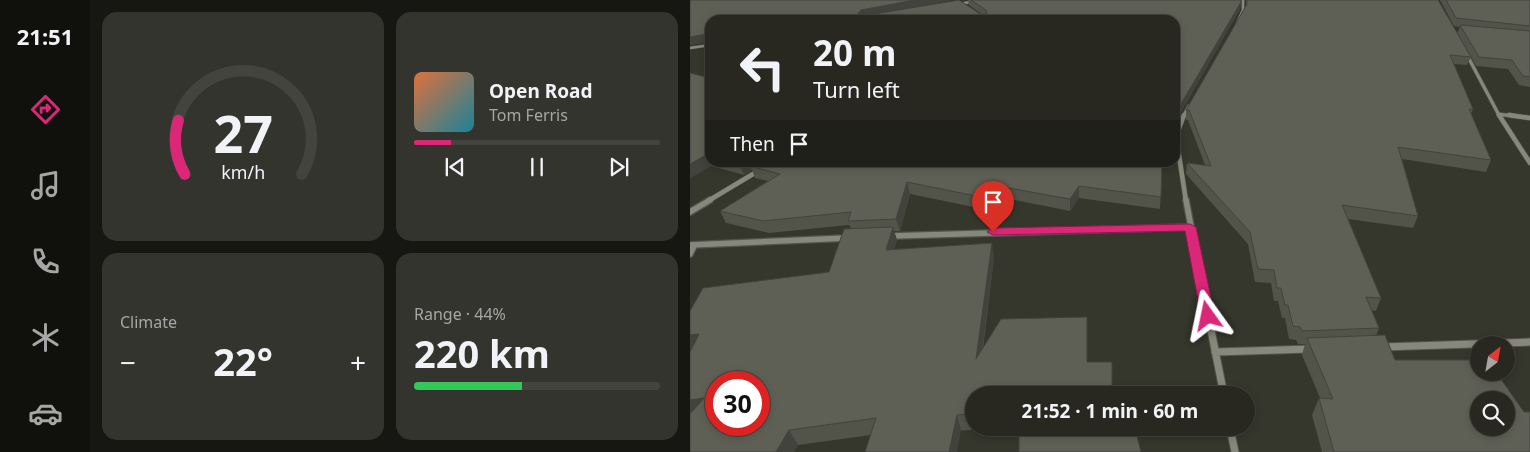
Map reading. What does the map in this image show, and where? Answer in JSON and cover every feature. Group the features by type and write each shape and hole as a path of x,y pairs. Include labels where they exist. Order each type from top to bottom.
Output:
{"street":[{"path":"956,0 968,9"},
{"path":"950,6 982,0"},
{"path":"1236,25 1244,10 1243,0"},
{"path":"690,48 705,46"},
{"path":"1467,54 1498,114 1530,163"},
{"path":"1180,121 1194,98"},
{"path":"1498,114 1530,118"},
{"path":"1180,162 1190,227 1222,386"},
{"path":"690,212 765,168"},
{"path":"883,236 1190,227"},
{"path":"690,254 692,246 853,238"},
{"path":"1373,347 1530,342"},
{"path":"1215,352 1314,349"},
{"path":"1232,436 1235,452"}],"building":[{"path":"690,0 915,0 861,10 858,14 860,15 705,15 705,34 690,37"},
{"path":"959,0 982,15 868,15"},
{"path":"971,0 1241,0 1180,106 1180,15 982,15 987,14 986,10"},
{"path":"1247,0 1438,0 1471,57 1450,55 1473,109 1469,109 1491,160 1398,147 1418,216 1342,205 1381,298 1366,297 1379,328 1302,331 1300,327 1293,326 1288,305 1285,305 1281,288 1277,288 1274,270 1258,269 1250,232 1187,163 1211,166 1189,110 1186,110 1247,4"},
{"path":"1446,0 1530,0 1530,26 1456,18"},
{"path":"1460,25 1530,31 1530,77 1523,76 1512,60 1479,57"},
{"path":"690,73 705,77 705,156 690,164"},
{"path":"754,167 1162,167 1161,197 1079,186 1070,199 1003,187 991,199 907,182 896,219 848,221 851,212 763,221 720,211 780,174"},
{"path":"893,227 886,250 992,243 976,359 1001,319 1087,317 1087,362 1112,362 1112,386 965,386 965,415 957,415 949,452 865,452 876,418 789,430 776,452 690,452 690,414 704,398 690,400 690,352 699,334 690,335 690,311 703,288 829,272 844,229"},
{"path":"1385,335 1395,360 1470,360 1470,381 1502,381 1509,391 1470,391 1470,436 1515,436 1515,399 1524,412 1530,412 1530,452 1334,452 1319,398 1333,399 1307,338"},
{"path":"1019,436 1137,436 1141,452 1019,452"}],"route":[{"path":"993,232 1190,227 1208,316"}]}
